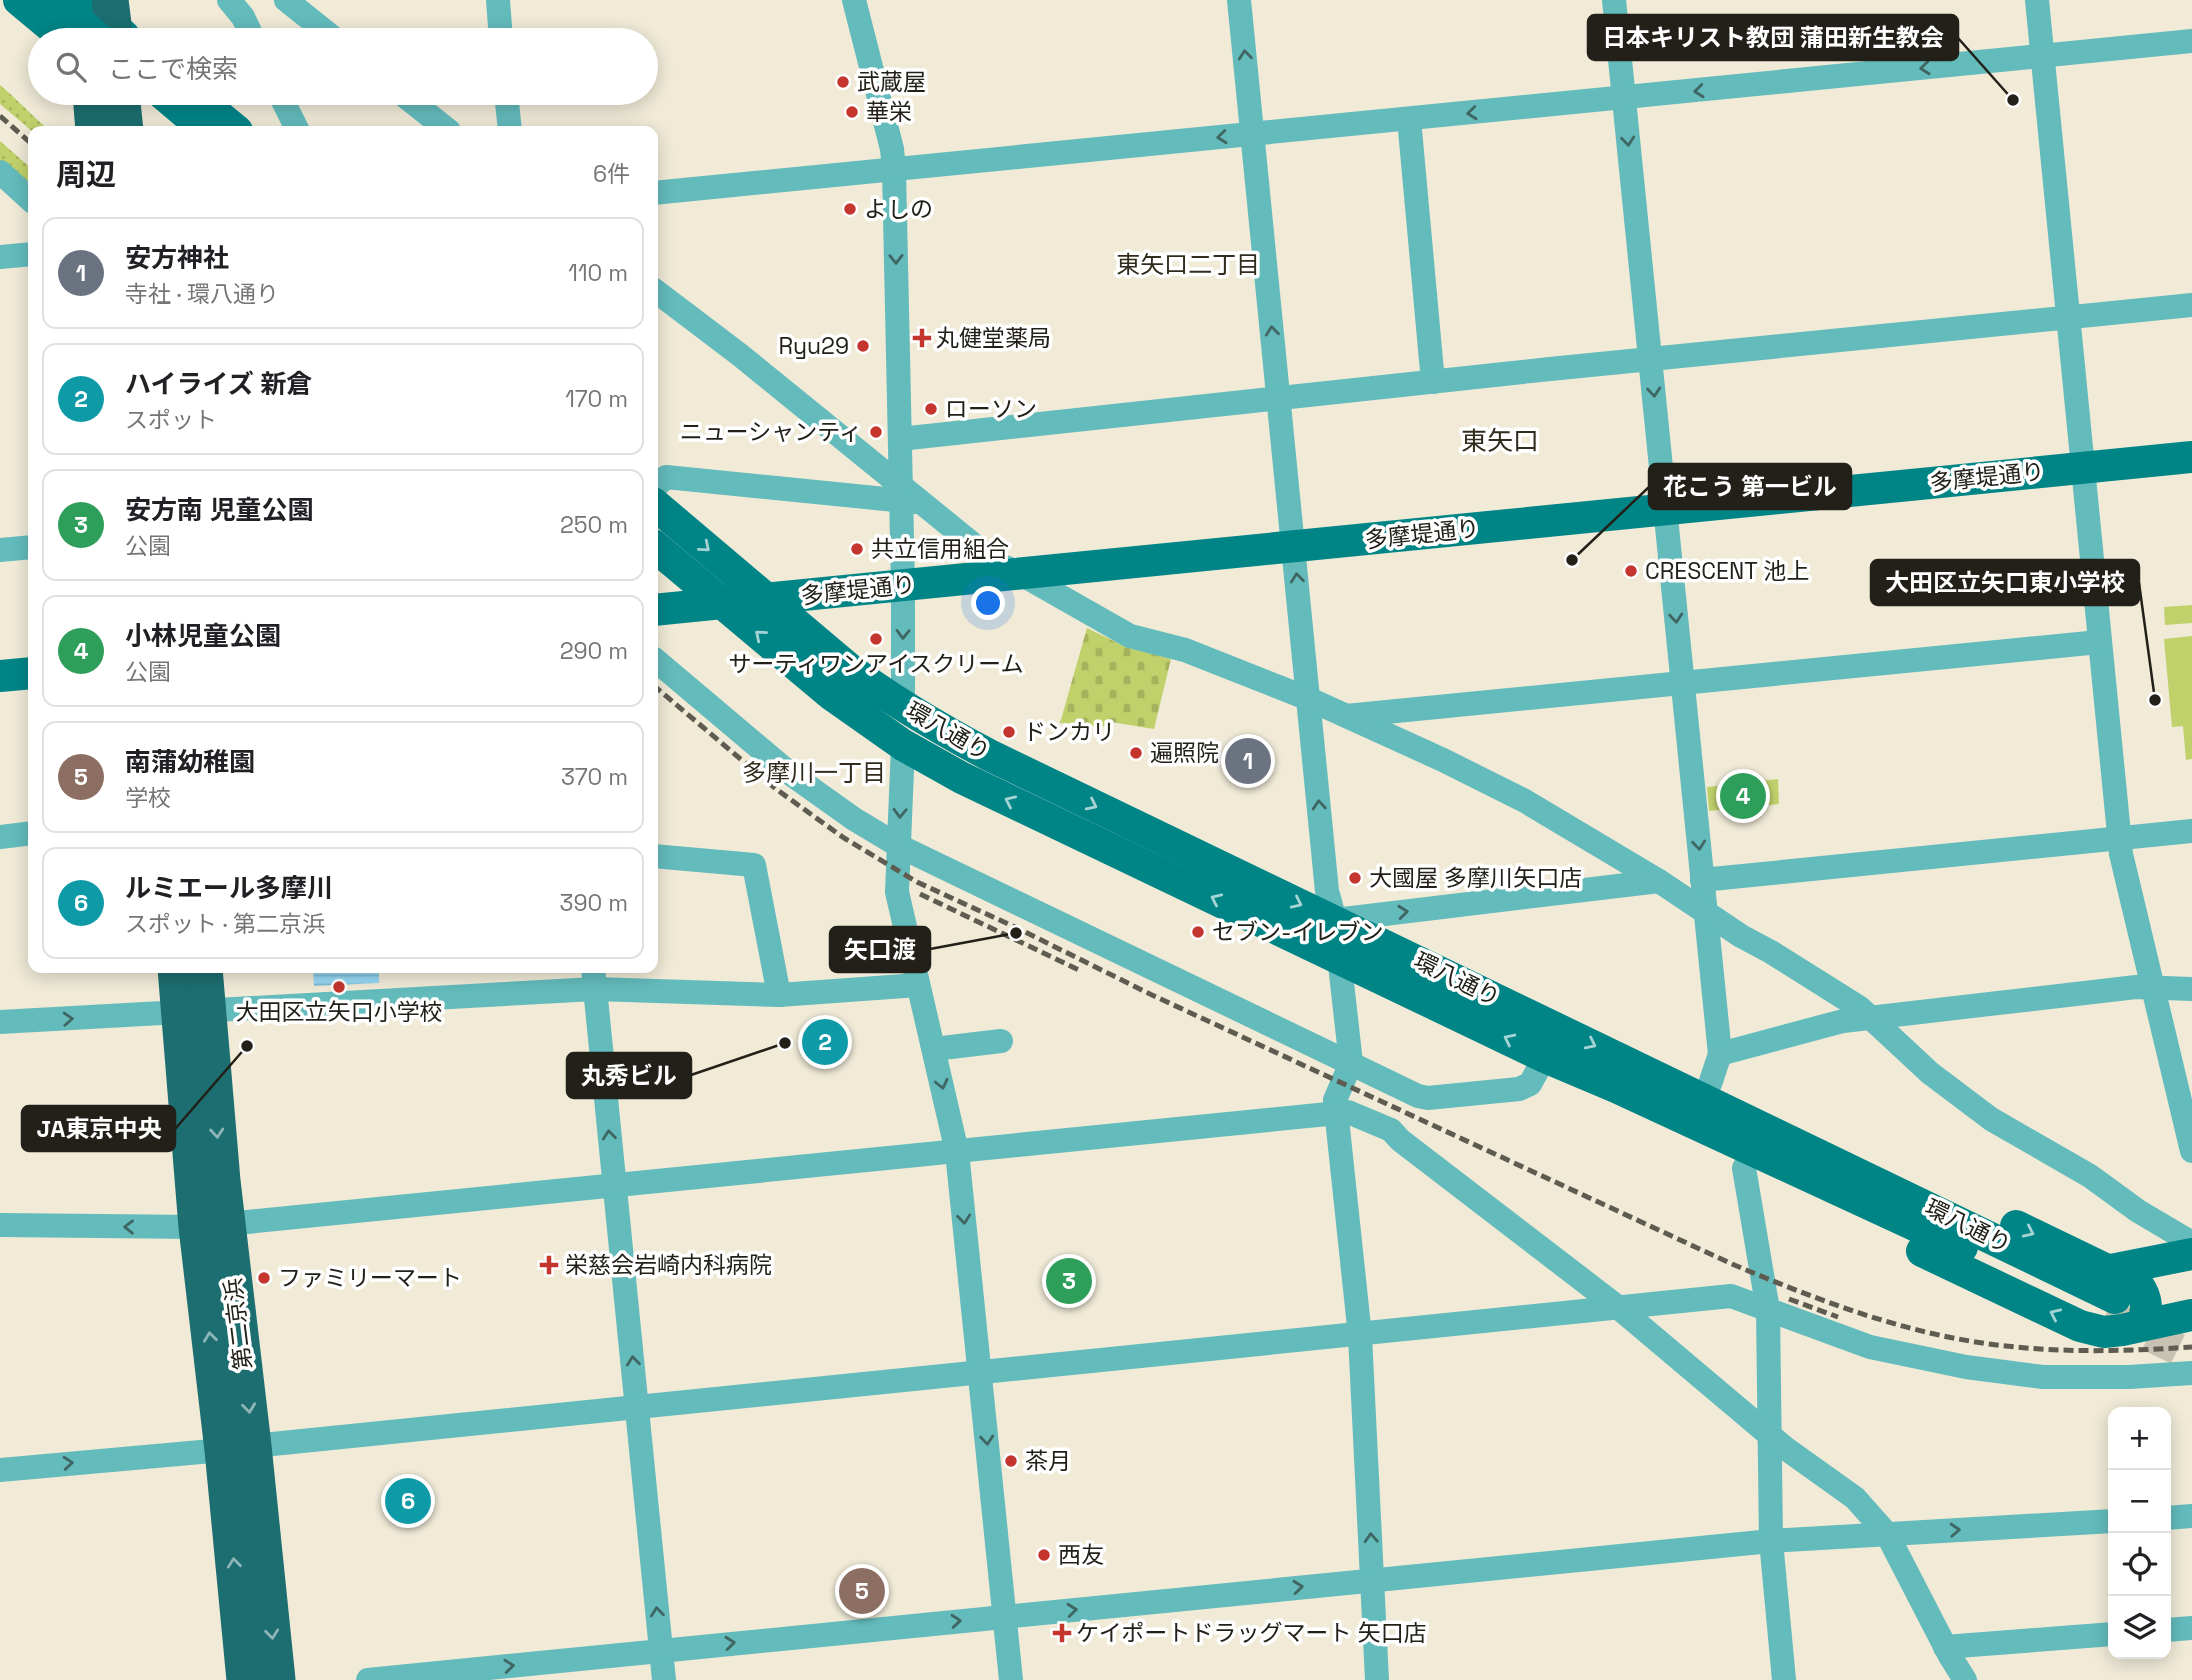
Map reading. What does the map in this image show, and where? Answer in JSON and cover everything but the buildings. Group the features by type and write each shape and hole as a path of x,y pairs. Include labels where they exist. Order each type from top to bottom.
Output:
{"highway":[{"path":"81,0 105,28"},
{"path":"107,105 122,116"},
{"name":"第二京浜","path":"178,973 195,1012"},
{"name":"第二京浜","path":"203,973 195,1012 212,1225 238,1448 277,1680"},
{"name":"第二京浜","path":"238,1448 246,1680"}],"main road":[{"path":"19,0 53,28"},
{"path":"53,0 103,28"},
{"path":"0,10 28,35"},
{"path":"176,105 201,126"},
{"path":"206,105 231,126"},
{"path":"122,116 157,126"},
{"name":"多摩堤通り","path":"658,609 2192,457"},
{"name":"環八通り","path":"658,507 847,667 903,706 989,755 1335,920 1623,1075 2111,1294"},
{"name":"環八通り","path":"658,549 832,695 903,745 962,778 1545,1056 1623,1075"},
{"path":"0,676 28,673"},
{"path":"1623,1075 1710,1084 2111,1294 2138,1285 2145,1296 2147,1308 2143,1325"},
{"path":"1623,1075 1648,1115 1744,1168 2080,1326 2104,1332 2192,1315"},
{"path":"2111,1294 2192,1254"}],"street":[{"path":"229,0 248,28"},
{"path":"286,0 321,28"},
{"path":"498,0 500,28"},
{"path":"854,0 892,149 894,170 900,439 908,496 903,586 903,706"},
{"path":"1239,0 1327,891 1335,920 1351,1063 1335,1100 1360,1336 1377,1680"},
{"path":"1614,0 1720,1054 1710,1084"},
{"path":"2036,0 2120,854 2192,1151"},
{"path":"658,193 2192,41"},
{"path":"285,105 296,126"},
{"path":"416,105 443,126"},
{"path":"507,105 509,126"},
{"path":"1409,119 1433,382"},
{"path":"0,172 28,197"},
{"path":"0,257 28,254"},
{"path":"658,293 740,355 908,496 996,563 1021,574 1130,636 1185,650 1309,699 1525,801 1706,910 1741,936 1860,1008 1930,1073 1991,1119 2090,1177 2138,1211 2192,1243"},
{"path":"900,439 2192,304"},
{"path":"658,484 666,477 908,496"},
{"path":"0,550 28,547"},
{"path":"1346,716 2099,642"},
{"path":"658,662 788,772 854,819 899,846 1418,1096 1428,1098 1519,1089 1530,1084 1545,1056"},
{"path":"903,745 897,892 957,1152 1011,1680"},
{"path":"1702,880 2192,831"},
{"path":"0,837 28,834"},
{"path":"658,856 754,865 779,995"},
{"path":"1335,920 1659,881"},
{"path":"0,1022 195,1012 594,979 779,995 918,985"},
{"path":"594,979 664,1680"},
{"path":"1720,1054 1843,1021 2128,988 2192,989"},
{"path":"934,1049 1001,1041"},
{"path":"0,1225 212,1225 1348,1112 1391,1130 1400,1140 1619,1308 1768,1434 1856,1497 1887,1534 1965,1680"},
{"path":"1744,1168 1768,1310 1771,1541 1784,1680"},
{"path":"0,1470 1360,1336 1731,1296 1870,1347 1966,1367 2043,1377 2129,1377 2192,1373"},
{"path":"2171,1518 2192,1516"},
{"path":"368,1680 1771,1541 2108,1521"},
{"path":"2171,1630 2192,1628"},
{"path":"1945,1647 2108,1634"}],"green space":[{"path":"0,85 45,126 28,128 0,104"},
{"path":"0,141 28,166 28,188 0,163"},
{"path":"2192,605 2192,623 2165,625 2164,607"},
{"path":"1087,628 1124,646 1171,659 1154,729 1111,722 1110,727 1060,723"},
{"path":"2192,636 2192,759 2186,760 2183,726 2172,727 2164,639"},
{"path":"1778,779 1779,804 1709,811 1707,787"},
{"path":"1078,1258 1083,1301 1059,1304 1054,1261"}],"water":[{"path":"313,973 379,973 379,983 314,986"}],"tunnel":[{"path":"2106,1314 2192,1356"}],"railway":[{"path":"0,116 28,141"},
{"path":"658,689 776,789 844,838 917,882 1152,995 1732,1264 1866,1315 1970,1341 2076,1350 2192,1347"},
{"path":"920,894 1081,971"},
{"path":"1789,1299 1838,1317"}],"place":[{"name":"武蔵屋","path":"843,82"},
{"name":"日本キリスト教団 蒲田新生教会","path":"2013,100"},
{"name":"華栄","path":"852,112"},
{"name":"よしの","path":"850,209"},
{"name":"丸健堂薬局","path":"922,338"},
{"name":"Ryu29","path":"863,346"},
{"name":"ローソン","path":"931,409"},
{"name":"ニューシャンティ","path":"876,432"},
{"name":"共立信用組合","path":"857,549"},
{"name":"花こう 第一ビル","path":"1572,560"},
{"name":"CRESCENT 池上","path":"1631,571"},
{"name":"サーティワンアイスクリーム","path":"876,639"},
{"name":"大田区立矢口東小学校","path":"2155,700"},
{"name":"ドンカリ","path":"1009,732"},
{"name":"遍照院","path":"1136,753"},
{"name":"安方神社","path":"1248,761"},
{"name":"小林児童公園","path":"1743,796"},
{"name":"大國屋 多摩川矢口店","path":"1355,878"},
{"name":"セブン-イレブン","path":"1198,932"},
{"name":"矢口渡","path":"1016,933"},
{"name":"大田区立矢口小学校","path":"339,987"},
{"name":"ハイライズ 新倉","path":"825,1042"},
{"name":"丸秀ビル","path":"785,1043"},
{"name":"JA東京中央","path":"247,1046"},
{"name":"栄慈会岩崎内科病院","path":"549,1265"},
{"name":"ファミリーマート","path":"264,1278"},
{"name":"安方南 児童公園","path":"1069,1281"},
{"name":"茶月","path":"1011,1461"},
{"name":"ルミエール多摩川","path":"408,1501"},
{"name":"西友","path":"1044,1555"},
{"name":"南蒲幼稚園","path":"862,1591"},
{"name":"ケイポートドラッグマート 矢口店","path":"1062,1633"}],"district":[{"name":"東矢口二丁目","path":"1188,264"},
{"name":"東矢口","path":"1500,441"},
{"name":"多摩川一丁目","path":"814,772"}]}
